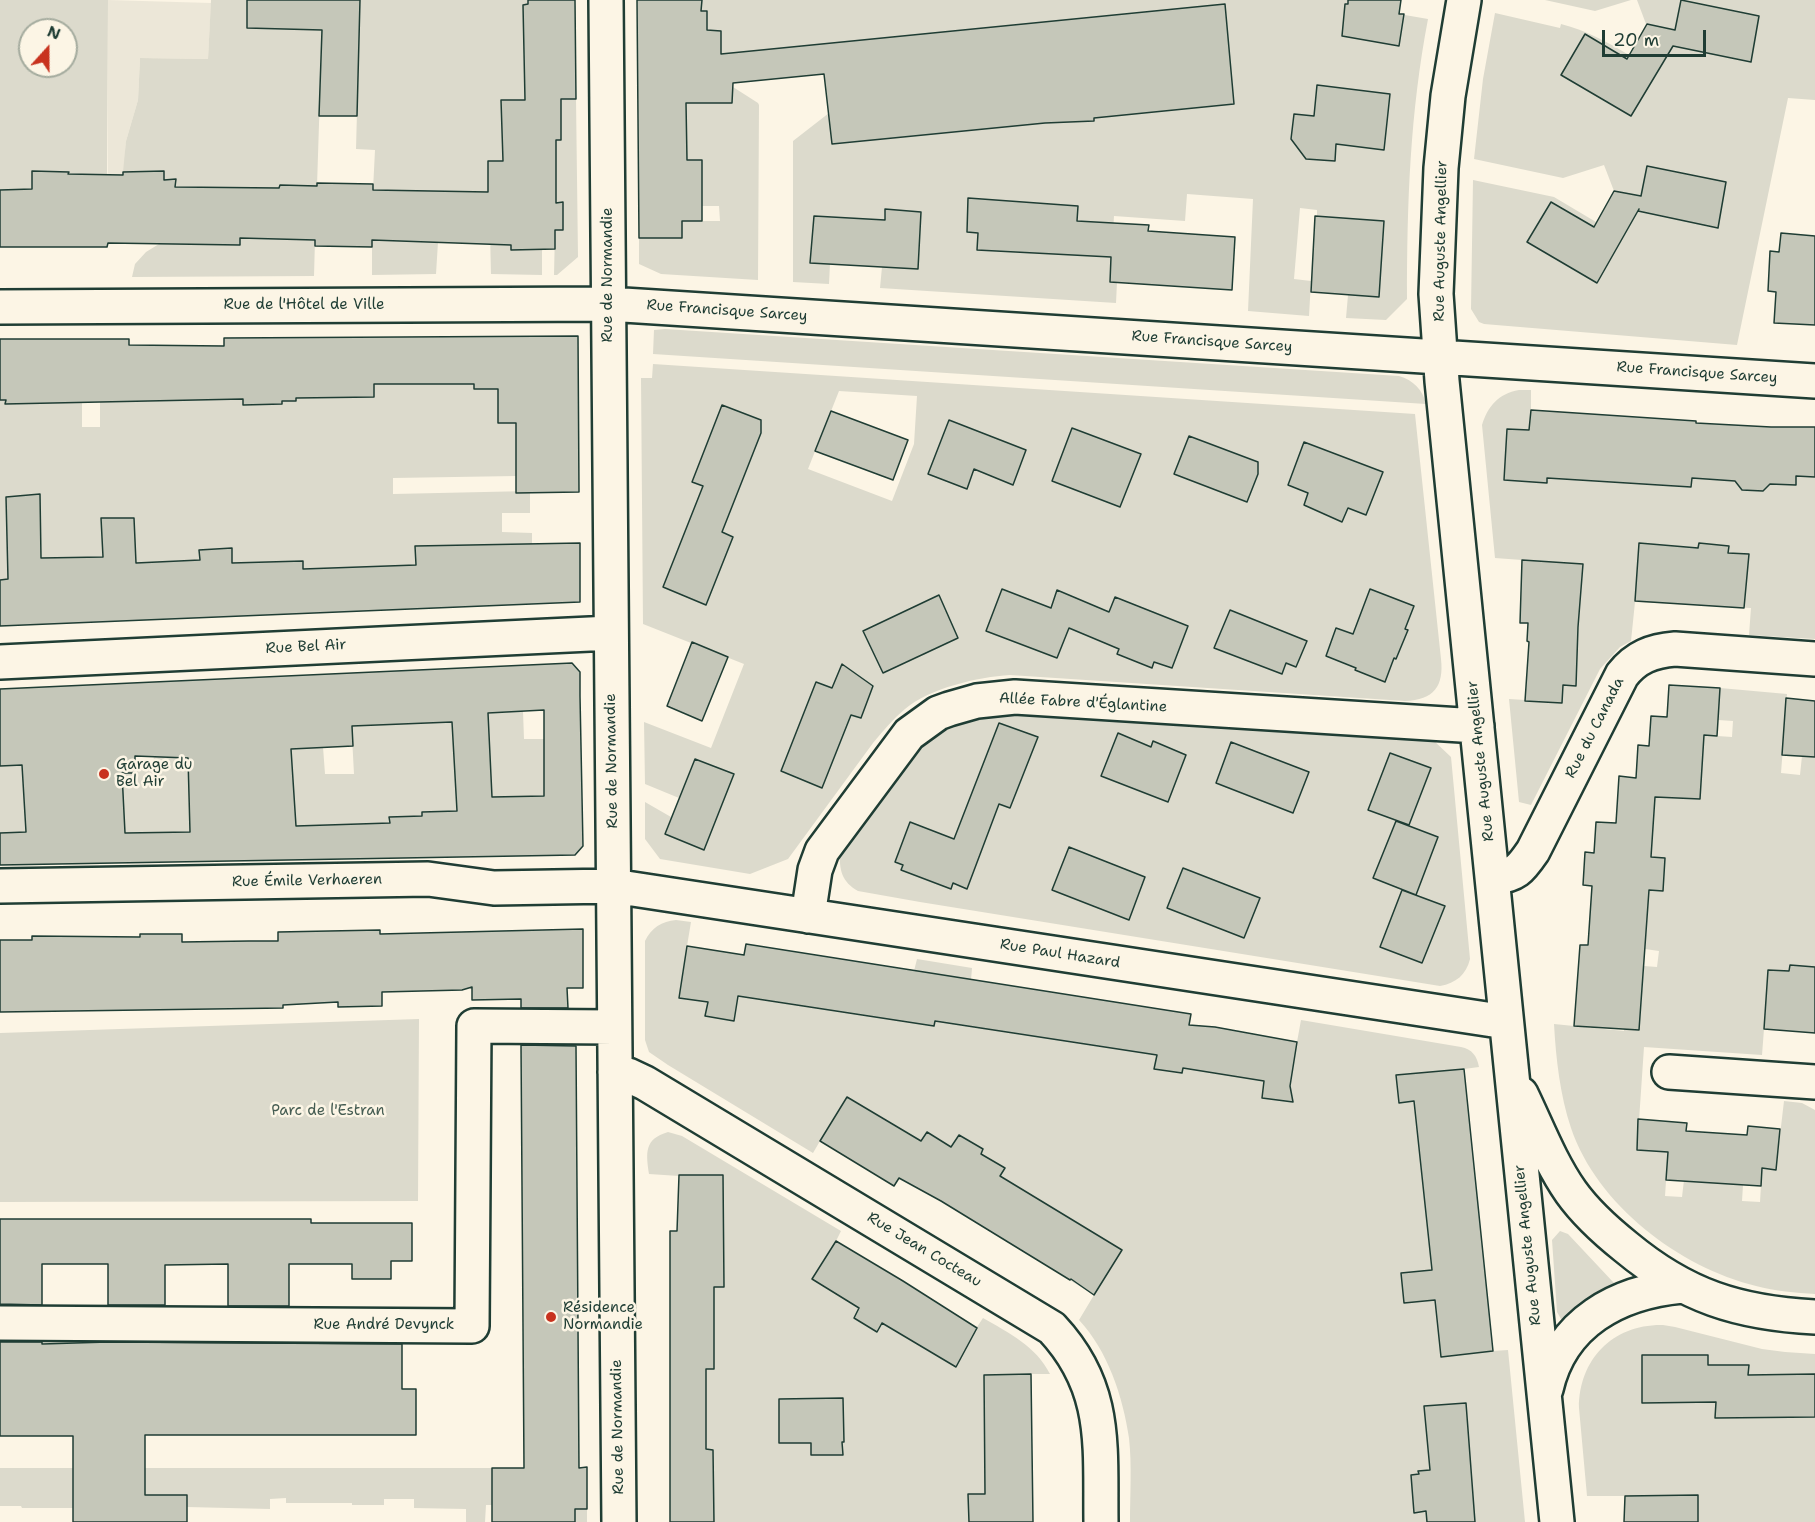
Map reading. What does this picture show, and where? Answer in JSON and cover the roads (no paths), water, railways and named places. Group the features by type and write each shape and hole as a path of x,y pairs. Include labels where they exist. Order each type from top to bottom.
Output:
{"street":[{"name":"Rue de Normandie","path":"606,0 619,1522"},
{"name":"Rue Auguste Angellier","path":"1464,0 1449,88 1441,168 1436,294 1440,356 1557,1522"},
{"name":"Rue de l'Hôtel de Ville","path":"0,307 608,304"},
{"name":"Rue Francisque Sarcey","path":"608,304 1815,381"},
{"name":"Rue Bel Air","path":"0,662 611,633"},
{"name":"Rue du Canada","path":"1492,878 1519,871 1533,851 1622,675 1642,656 1675,649 1815,659"},
{"name":"Allée Fabre d'Églantine","path":"808,916 818,860 828,840 909,734 938,713 963,704 1016,696 1477,726"},
{"name":"Rue Émile Verhaeren","path":"0,886 414,879 440,880 481,888 613,886"},
{"name":"Rue Paul Hazard","path":"613,886 1506,1022"},
{"name":"Rue André Devynck","path":"0,1323 472,1326 474,1026 614,1027"},
{"name":"Rue Jean Cocteau","path":"615,1072 645,1083 1052,1328 1080,1366 1094,1400 1099,1433 1101,1522"},
{"path":"1511,1072 1551,1157 1572,1193 1610,1235 1648,1265 1682,1287 1701,1295 1745,1308 1785,1316 1815,1317"},
{"path":"1669,1072 1815,1082"},
{"path":"1544,1400 1549,1376 1559,1352 1589,1320 1625,1298 1653,1290 1682,1287"}],"place":[{"name":"Garage du Bel Air","path":"104,774"},
{"name":"Résidence Normandie","path":"551,1317"}],"park label":[{"name":"Parc de l'Estran","path":"328,1111"}]}
